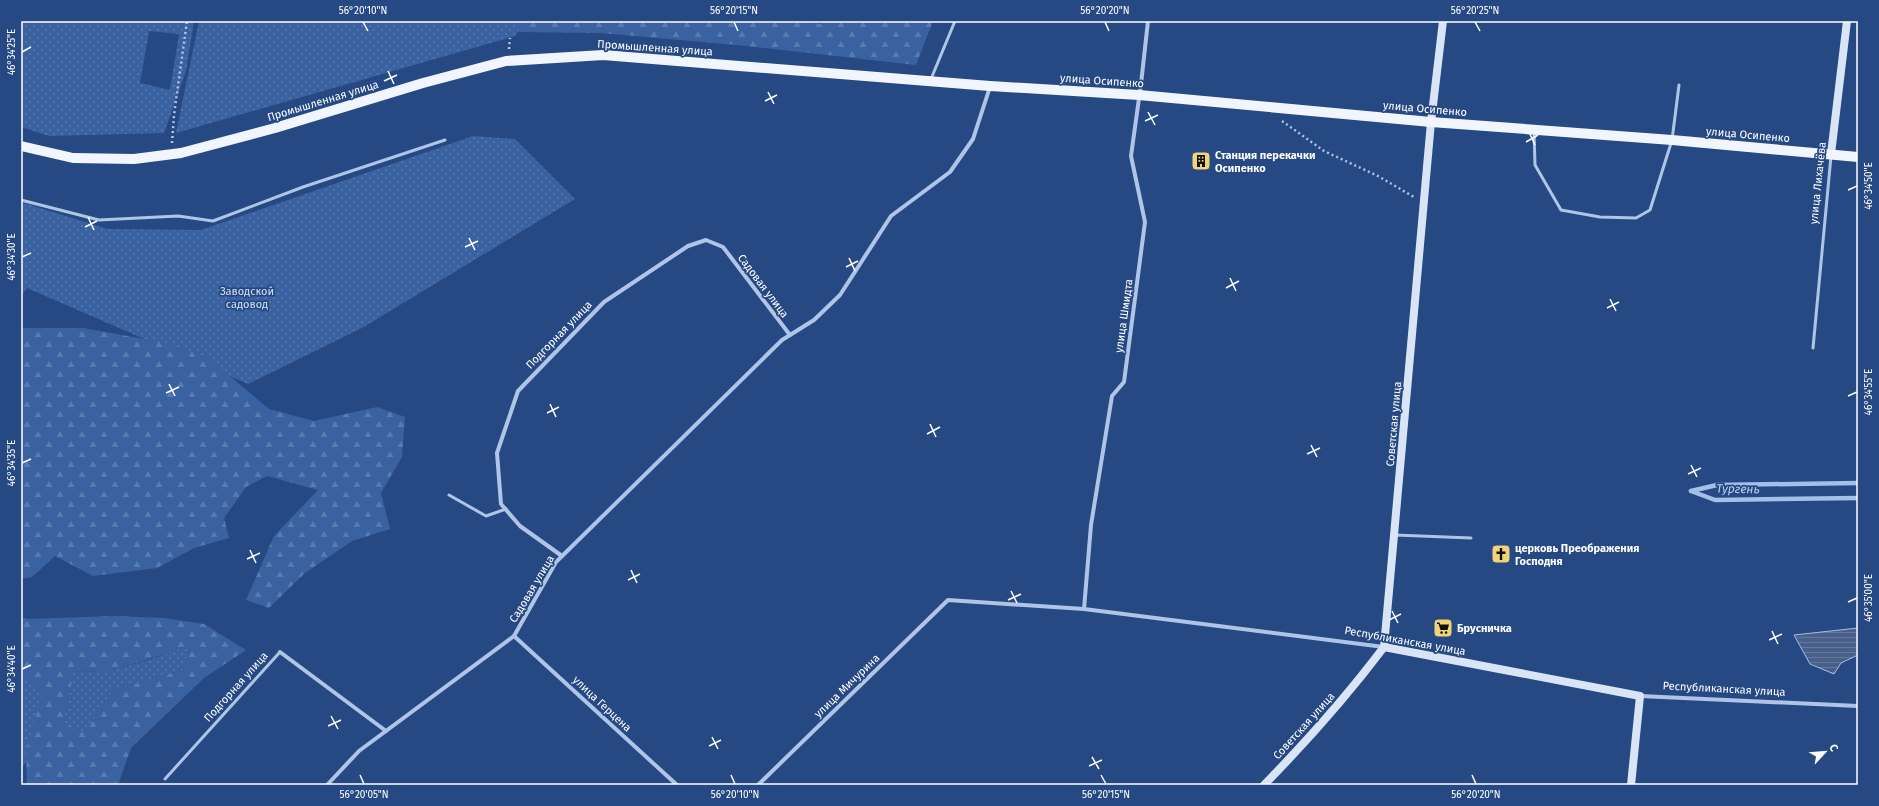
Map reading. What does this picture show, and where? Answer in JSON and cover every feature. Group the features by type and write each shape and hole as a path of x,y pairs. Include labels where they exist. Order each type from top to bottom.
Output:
{"main road":[{"name":"Промышленная улица","path":"21,146 73,158 134,159 172,154 275,128 423,83 506,61 603,55 990,86"},
{"name":"улица Осипенко","path":"990,86 1139,95 1431,122 1672,140 1858,157"}],"street":[{"name":"улица Шмидта","path":"1084,609 1091,525 1112,396 1124,382 1146,222 1131,156 1148,21"},
{"name":"Советская улица","path":"1264,785 1322,725 1384,647 1431,122 1443,21"},
{"name":"улица Лихачёва","path":"1831,154 1847,21"},
{"name":"Садовая улица","path":"327,785 359,751 514,636 556,562 782,340 814,320 840,295 891,216 950,172 973,139 990,86"},
{"name":"Подгорная улица","path":"562,556 520,526 501,504 497,453 518,391 604,302 688,246 706,240 723,247"},
{"name":"Садовая улица","path":"723,247 790,335"},
{"name":"Республиканская улица","path":"948,600 1084,609 1384,647 1640,696 1858,706"},
{"name":"улица Мичурина","path":"758,785 948,600"},
{"name":"улица Герцена","path":"514,636 676,785"},
{"name":"Подгорная улица","path":"280,652 386,731"},
{"path":"1631,785 1640,696"}],"lane":[{"path":"931,81 955,21"},
{"path":"1534,129 1536,165 1561,210 1600,217 1636,218 1650,210 1672,140 1678,85"},
{"path":"21,200 99,220 178,216 214,221 303,187 445,140"},
{"name":"улица Лихачёва","path":"1813,348 1831,154"},
{"path":"449,495 486,516 506,509"},
{"path":"1395,535 1471,538"},
{"name":"Подгорная улица","path":"165,780 280,652"}],"path":[{"path":"172,154 174,115 187,21"},
{"path":"510,38 510,49"},
{"path":"1281,120 1324,151 1378,176 1424,203"}],"green space":[{"path":"21,21 194,21 186,71 164,133 49,136 21,127","holes":["149,31 179,34 170,90 140,83"]},
{"path":"199,21 518,21 518,32 515,36 176,133"},
{"path":"518,21 811,21 820,24 822,21 933,21 916,65 747,46 601,33 518,32"},
{"name":"Заводской садовод","path":"473,136 515,139 575,199 362,328 248,384 27,288 21,296 21,202 107,229 201,230"},
{"path":"21,328 83,328 161,342 207,357 269,409 314,421 377,407 405,417 402,457 381,493 390,529 352,541 305,573 269,608 246,600 274,536 318,490 267,476 246,487 224,518 229,538 194,548 157,568 93,576 55,556 32,577 21,579"},
{"path":"115,616 164,618 204,624 246,650 204,678 131,748 118,785 27,785 26,752 42,692 25,676 21,676 21,617 28,619","holes":["191,646 183,670 114,689 84,732 63,723 74,671 106,672"]},
{"path":"191,645 183,670 114,689 84,733 63,723 70,687 21,770 21,659 72,677 74,671 106,672 151,659"}],"shaded area":[{"path":"1858,628 1858,655 1841,663 1834,674 1810,664 1794,635"}],"waterway":[{"name":"Тургень","path":"1691,491 1717,485 1858,483"},
{"name":"Тургень","path":"1691,491 1715,500 1858,498"}],"place":[{"name":"Станция перекачки Осипенко","path":"1201,161"},
{"name":"церковь Преображения Господня","path":"1501,554"},
{"name":"Брусничка","path":"1443,628"}]}
